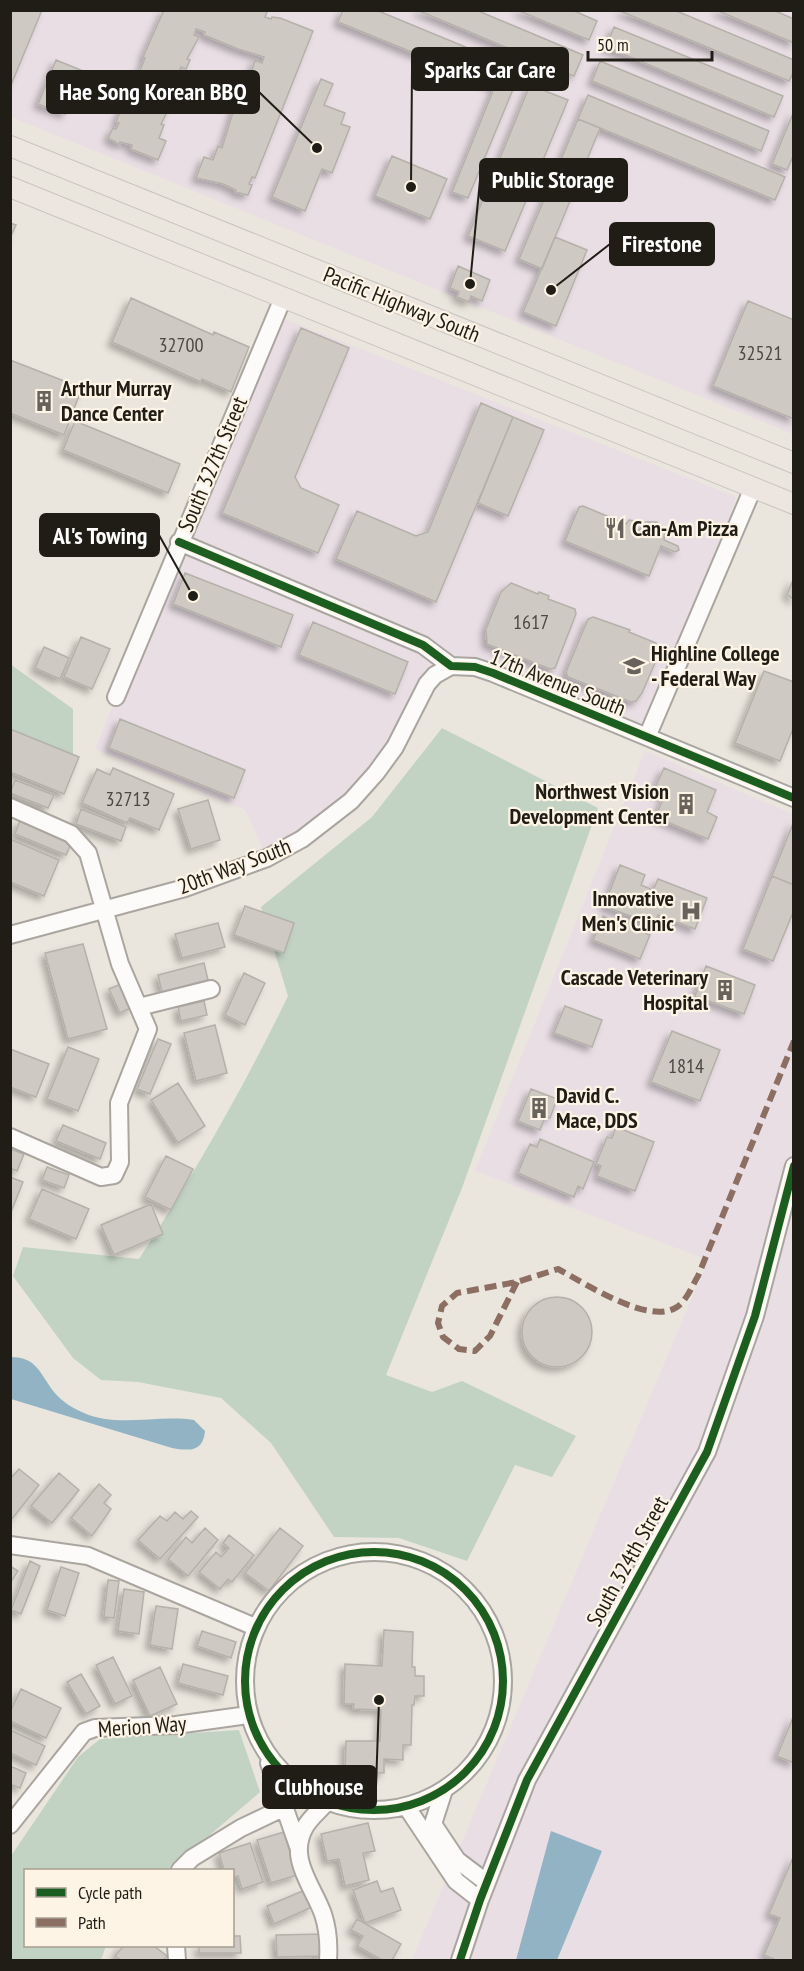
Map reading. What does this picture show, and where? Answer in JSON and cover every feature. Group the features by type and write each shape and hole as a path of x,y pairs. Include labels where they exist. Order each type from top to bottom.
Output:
{"main road":[{"name":"Pacific Highway South","path":"10,146 794,463"},
{"name":"Pacific Highway South","path":"10,187 794,504"}],"street":[{"name":"South 327th Street","path":"116,697 283,298"},
{"path":"647,737 753,488"},
{"name":"17th Avenue South","path":"179,542 423,645 451,666 467,666 493,673 794,798"},
{"name":"20th Way South","path":"10,935 185,888 252,864 310,834 351,801 376,773 395,747 427,684 451,666"},
{"path":"10,807 74,836 89,855 120,964 148,1032 119,1103 120,1155 116,1173 110,1177 100,1177 10,1137"},
{"path":"139,1007 211,989"},
{"name":"South 324th Street","path":"460,1960 509,1821 541,1751 684,1498 706,1452 755,1316 794,1166"},
{"path":"10,1545 88,1556 255,1627"},
{"path":"266,1754 297,1786 327,1802 369,1811 422,1802 444,1790 464,1774 480,1756 500,1710 503,1672 500,1652 494,1633 481,1608 466,1590 442,1571 419,1560 392,1553 354,1554 325,1561 300,1575 281,1591 255,1627 245,1666 248,1715 266,1754 285,1808 298,1846 306,1881 323,1914 328,1937 328,1960"},
{"name":"Merion Way","path":"10,1825 84,1732 95,1728 176,1725 248,1715"},
{"path":"181,1869 192,1858 241,1828 285,1808 297,1786"},
{"path":"444,1790 433,1824 457,1860 486,1882"},
{"path":"298,1846 305,1826 327,1802"},
{"path":"406,1806 456,1881 480,1900"}],"shaded area":[{"path":"10,11 793,11 793,434 11,117"},
{"path":"280,317 736,497 697,619 646,736 493,673 443,669 376,773 267,858 245,810 95,749 179,542"},
{"path":"645,751 793,814 793,1960 412,1960 708,1260 475,1171"}],"green space":[{"path":"10,664 73,709 73,761 11,736"},
{"path":"442,728 598,808 462,1188 386,1375 432,1392 462,1381 576,1436 552,1477 515,1465 467,1561 399,1538 334,1537 271,1443 221,1398 138,1382 101,1380 73,1358 13,1276 23,1247 139,1259 218,1130 288,996 261,907 372,817"},
{"path":"239,1730 260,1792 170,1869 24,1869 24,1947 106,1947 101,1960 11,1960 11,1856 78,1757 100,1739"}],"water":[{"path":"11,1357 32,1363 57,1395 84,1413 110,1420 167,1418 194,1420 205,1431 202,1443 184,1450 172,1448 11,1399"},
{"path":"551,1831 602,1851 557,1960 516,1960"}],"building":[{"path":"10,10 42,10 11,85 10,85"},
{"path":"164,10 264,10 267,12 265,17 280,18 313,31 255,178 252,177 249,184 252,185 248,195 235,192 236,190 223,184 196,178 204,157 213,160 218,146 222,148 235,106 238,107 241,100 245,102 248,94 242,92 245,83 248,83 255,60 262,63 264,57 204,35 205,32 196,29 194,35 199,37 187,59 190,60 186,69 181,67 178,74 181,75 178,83 181,84 161,124 164,125 159,138 166,141 158,160 131,149 132,145 120,142 120,145 108,138 113,128 116,129 119,123 116,122 123,105 125,106 136,72 139,73 145,58 143,57"},
{"path":"343,10 376,10 521,70 468,198 452,192 495,86 338,22"},
{"path":"417,10 476,10 583,55 574,76"},
{"path":"517,10 572,10 597,21 589,40"},
{"path":"674,10 794,60 794,71 789,81 620,11"},
{"path":"716,10 773,10 794,19 794,43"},
{"path":"614,27 783,96 774,117 606,47"},
{"path":"56,60 83,71 65,114 38,104"},
{"path":"600,61 769,131 761,151 592,81"},
{"path":"321,79 333,84 324,105 345,113 341,124 350,127 332,173 322,169 305,211 272,197"},
{"path":"530,85 568,100 505,251 468,236"},
{"path":"588,95 785,177 775,200 578,119"},
{"path":"794,111 794,154 787,170 772,164"},
{"path":"578,119 600,128 542,269 519,259"},
{"path":"392,156 447,179 430,219 375,196"},
{"path":"10,223 16,225 10,238"},
{"path":"555,237 587,250 556,326 523,312"},
{"path":"458,266 490,280 482,301 471,296 469,302 457,297 459,292 450,288"},
{"path":"131,298 213,335 214,332 249,347 231,392 202,379 201,382 112,342"},
{"path":"748,301 794,320 794,419 713,386"},
{"path":"301,328 349,348 295,477 301,488 339,505 318,553 222,513"},
{"name":"Arthur Murray Dance Center","path":"10,360 82,388 64,435 10,413"},
{"path":"481,403 513,417 436,602 336,559 357,511 416,536 428,532"},
{"path":"513,417 544,430 508,516 478,503"},
{"path":"75,421 180,464 168,493 63,450"},
{"path":"583,506 626,524 629,520 635,521 636,528 639,530 646,522 657,522 665,530 664,540 678,546 679,550 675,552 661,546 649,576 565,541 579,507"},
{"path":"185,573 293,615 281,647 173,604"},
{"path":"794,578 794,600 787,594"},
{"path":"511,583 549,596 548,599 575,609 576,614 555,668 550,669 487,644 486,629 501,592"},
{"path":"593,617 630,630 629,632 656,643 658,656 642,693 636,701 631,702 568,677 566,672 588,619"},
{"path":"313,622 408,662 395,694 299,655"},
{"path":"81,637 110,649 92,689 64,677"},
{"path":"44,647 69,658 60,679 35,668"},
{"path":"764,671 794,682 794,726 780,761 735,743"},
{"path":"120,719 245,770 234,798 109,748"},
{"path":"10,729 79,757 64,794 10,772"},
{"path":"113,768 174,794 159,830 130,818 127,823 82,803 97,769 110,775"},
{"name":"Northwest Vision Development Center","path":"664,768 716,790 707,812 717,817 708,839 655,817 665,795 654,790"},
{"path":"15,780 54,795 48,808 10,793"},
{"path":"208,800 220,840 191,849 178,809"},
{"path":"81,809 126,827 121,841 76,824"},
{"path":"20,820 72,842 66,855 15,834"},
{"path":"794,821 794,885 772,876"},
{"path":"10,839 59,860 44,896 10,882"},
{"path":"620,865 645,875 641,885 653,890 658,879 707,898 695,929 658,915 654,925 604,906"},
{"path":"772,876 794,885 794,910 773,961 743,949"},
{"path":"245,906 294,923 284,953 234,935"},
{"path":"603,916 650,935 640,959 593,940"},
{"path":"218,923 225,947 182,958 175,934"},
{"path":"83,944 107,1029 68,1039 45,953"},
{"path":"204,963 208,980 162,992 158,975"},
{"name":"Cascade Veterinary Hospital","path":"706,966 755,985 744,1014 695,996"},
{"path":"244,973 265,983 245,1025 225,1015"},
{"path":"121,984 133,1007 120,1013 109,989"},
{"path":"204,1001 207,1015 181,1021 178,1007"},
{"path":"565,1006 602,1020 592,1047 554,1033"},
{"path":"215,1025 227,1073 196,1081 184,1033"},
{"path":"672,1031 720,1050 700,1101 651,1082"},
{"path":"158,1039 171,1044 150,1094 137,1089"},
{"path":"68,1047 99,1059 78,1111 47,1099"},
{"path":"10,1049 49,1064 36,1097 10,1087"},
{"path":"178,1083 205,1126 178,1143 151,1100"},
{"name":"David C. Mace, DDS","path":"531,1089 557,1099 550,1118 545,1117 540,1130 518,1121"},
{"path":"63,1125 106,1143 100,1159 56,1141"},
{"path":"616,1127 654,1142 635,1191 597,1176 601,1166 596,1164 607,1137 612,1138"},
{"path":"540,1139 594,1162 583,1189 578,1186 574,1197 518,1173 530,1144 537,1147"},
{"path":"10,1149 24,1154 17,1171 10,1168"},
{"path":"166,1156 193,1169 171,1210 145,1197"},
{"path":"47,1167 69,1175 64,1188 42,1180"},
{"path":"10,1177 23,1182 11,1212 10,1212"},
{"path":"42,1189 89,1209 76,1239 29,1219"},
{"path":"151,1204 163,1234 114,1255 101,1225"},
{"path":"564,1297 577,1303 586,1312 590,1318 592,1332 590,1346 582,1357 571,1365 550,1367 532,1357 524,1346 522,1325 532,1307 543,1299"},
{"path":"19,1469 39,1485 11,1520 10,1479"},
{"path":"59,1473 79,1490 52,1523 31,1506"},
{"path":"99,1484 111,1495 104,1503 111,1509 92,1536 71,1518"},
{"path":"191,1511 198,1517 160,1559 138,1540 160,1516 167,1521 175,1512 183,1519"},
{"path":"205,1528 218,1540 188,1576 168,1559 186,1537 192,1543"},
{"path":"280,1528 303,1546 269,1591 245,1573"},
{"path":"229,1535 254,1555 232,1582 228,1579 220,1589 199,1572 216,1552 221,1557 229,1548 223,1543"},
{"path":"30,1561 40,1566 21,1614 11,1610"},
{"path":"10,1566 18,1571 10,1583"},
{"path":"61,1567 79,1573 65,1616 47,1610"},
{"path":"108,1580 119,1581 114,1618 104,1617"},
{"path":"124,1589 144,1592 139,1634 118,1631"},
{"path":"156,1606 178,1609 172,1649 150,1645"},
{"path":"384,1630 413,1632 412,1667 415,1667 415,1676 424,1676 424,1696 415,1696 414,1705 412,1705 411,1745 403,1745 403,1760 384,1759 384,1773 345,1772 346,1741 380,1741 381,1710 353,1709 354,1704 344,1704 345,1664 382,1666"},
{"path":"202,1631 236,1642 231,1658 197,1646"},
{"path":"113,1657 132,1696 115,1704 96,1665"},
{"path":"183,1664 228,1676 223,1695 178,1683"},
{"path":"160,1667 177,1704 150,1716 133,1680"},
{"path":"81,1674 100,1706 86,1714 67,1682"},
{"path":"21,1689 61,1708 46,1738 10,1721 10,1712"},
{"path":"794,1715 794,1763 777,1756"},
{"path":"10,1730 45,1746 36,1765 10,1753"},
{"path":"10,1766 26,1773 20,1788 10,1784"},
{"path":"368,1823 375,1851 363,1853 369,1880 345,1886 339,1859 327,1861 321,1834"},
{"path":"284,1832 297,1875 271,1883 257,1840"},
{"path":"250,1843 263,1882 242,1889 238,1876 234,1877 234,1869 224,1869 219,1853"},
{"path":"794,1855 794,1960 776,1960 764,1955 780,1918 769,1914"},
{"path":"377,1881 381,1892 393,1888 401,1910 365,1923 353,1890"},
{"path":"305,1890 312,1907 274,1924 267,1906"},
{"path":"357,1919 401,1944 392,1960 382,1960 357,1946 363,1936 351,1930"},
{"path":"324,1934 325,1956 277,1957 276,1935"},
{"path":"234,1936 240,1936 241,1953 199,1953 199,1947 234,1947"},
{"path":"120,1947 155,1947 167,1956 164,1960 121,1960 115,1956 122,1948"}],"marked path":[{"path":"517,1282 490,1336 475,1351 459,1349 443,1337 438,1323 442,1306 457,1293 517,1282 558,1269 634,1307 650,1311 665,1311 681,1304 698,1276 794,1041"}],"cycle path":[{"path":"179,542 423,645 451,666 475,667 493,673 794,798"},
{"path":"460,1960 480,1900 527,1780 707,1452 755,1316 794,1166"},
{"path":"361,1552 387,1552 412,1557 435,1567 456,1581 474,1599 488,1620 498,1643 503,1681 498,1719 488,1742 474,1763 456,1781 435,1795 412,1805 387,1810 361,1810 336,1805 313,1795 292,1781 274,1763 260,1742 250,1719 245,1694 245,1668 250,1643 260,1620 274,1599 292,1581 313,1567 336,1557 361,1552"}],"place":[{"name":"Hae Song Korean BBQ","path":"317,148"},
{"name":"Sparks Car Care","path":"411,187"},
{"name":"Public Storage","path":"470,284"},
{"name":"Firestone","path":"551,290"},
{"name":"Arthur Murray Dance Center","path":"44,401"},
{"name":"Can-Am Pizza","path":"615,528"},
{"name":"Al's Towing","path":"193,596"},
{"name":"Highline College - Federal Way","path":"634,666"},
{"name":"Northwest Vision Development Center","path":"686,804"},
{"name":"Innovative Men's Clinic","path":"691,911"},
{"name":"Cascade Veterinary Hospital","path":"725,990"},
{"name":"David C. Mace, DDS","path":"539,1108"},
{"name":"Clubhouse","path":"379,1700"}]}
